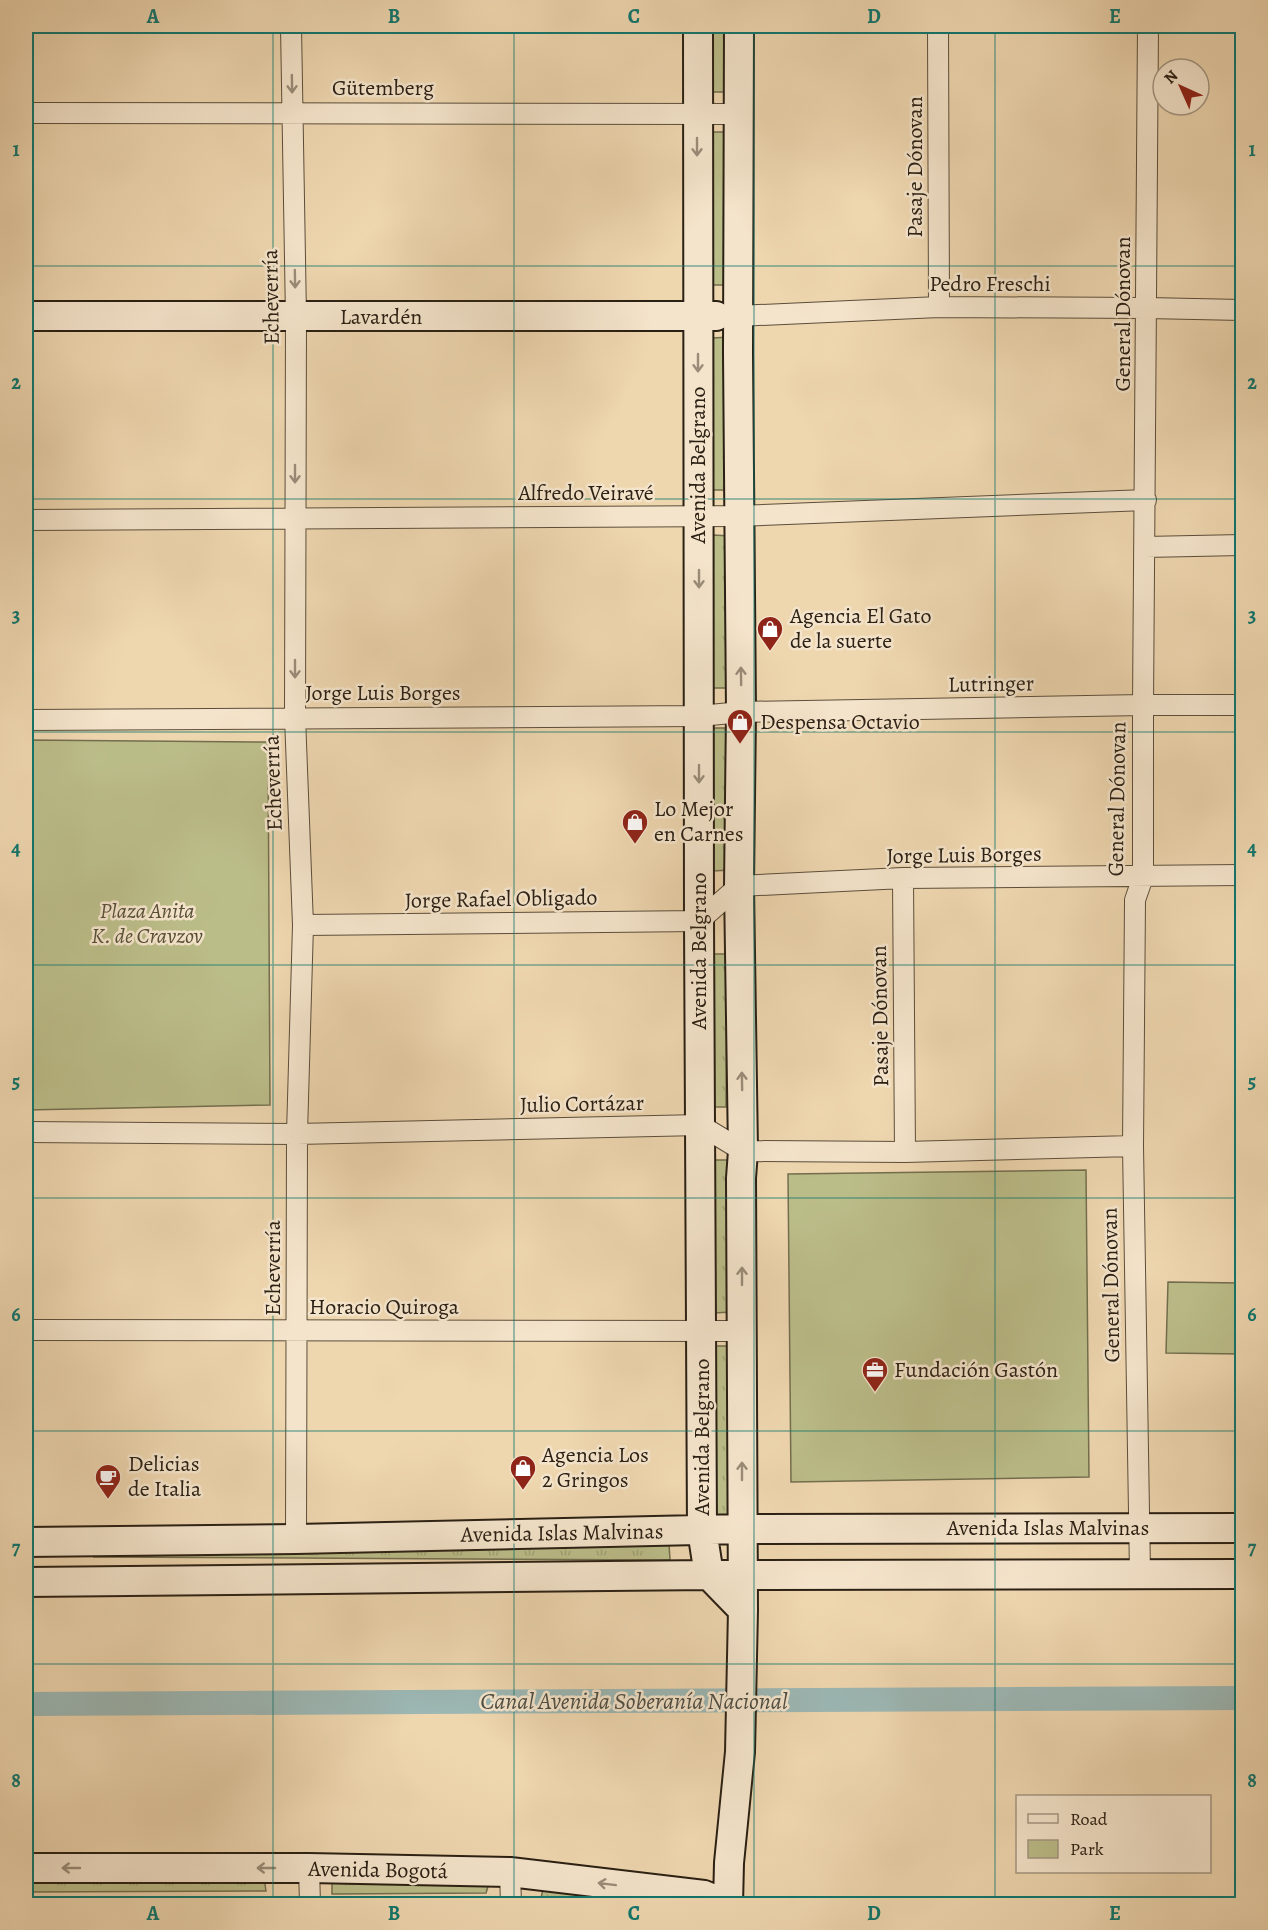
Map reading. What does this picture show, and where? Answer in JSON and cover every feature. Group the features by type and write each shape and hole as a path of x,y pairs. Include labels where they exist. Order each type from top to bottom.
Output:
{"main road":[{"name":"Avenida Belgrano","path":"698,26 702,1530 709,1575"},
{"name":"Avenida Belgrano","path":"727,1905 740,1752 743,1610 739,886 741,712 737,316 739,26"},
{"name":"Lavardén","path":"26,316 296,318 737,316"},
{"name":"Avenida Islas Malvinas","path":"26,1542 296,1539 743,1529 1242,1528"},
{"path":"26,1560 127,1581"},
{"name":"Avenida Islas Malvinas","path":"26,1582 709,1575 1242,1574"},
{"path":"709,1575 743,1610"},
{"name":"Avenida Bogotá","path":"26,1868 309,1868 510,1872 704,1895 727,1905"}],"street":[{"name":"Echeverría","path":"291,26 296,318 295,717 303,926 297,1134 296,1539"},
{"name":"Pasaje Dónovan","path":"938,26 939,307"},
{"name":"General Dónovan","path":"1140,1573 1133,1146 1135,900 1143,877 1148,26"},
{"name":"Gütemberg","path":"26,113 740,114"},
{"name":"Pedro Freschi","path":"737,316 939,307 1242,310"},
{"name":"Alfredo Veiravé","path":"26,520 698,517 1146,500"},
{"path":"1145,547 1242,545"},
{"name":"Lutringer","path":"741,712 1242,705"},
{"name":"Jorge Luis Borges","path":"26,720 700,716 741,712"},
{"name":"Jorge Luis Borges","path":"739,886 903,878 1242,875"},
{"name":"Pasaje Dónovan","path":"903,878 905,1152"},
{"path":"699,921 739,886"},
{"name":"Jorge Rafael Obligado","path":"303,926 699,921"},
{"path":"700,1125 742,1152 905,1152 1133,1146"},
{"name":"Julio Cortázar","path":"26,1132 297,1134 700,1125"},
{"name":"Horacio Quiroga","path":"26,1330 742,1331"},
{"path":"309,1868 310,1905"},
{"path":"510,1872 511,1905"}],"green space":[{"path":"710,26 727,26 727,92 710,92"},
{"path":"711,132 727,132 727,285 710,285"},
{"path":"730,337 729,490 712,490 713,338"},
{"path":"713,535 730,536 729,688 713,688"},
{"path":"713,728 730,728 730,870 713,871"},
{"name":"Plaza Anita K. de Cravzov","path":"26,740 268,742 270,1105 26,1110"},
{"path":"710,954 727,954 726,1107 710,1107"},
{"path":"715,1160 732,1160 731,1312 714,1313"},
{"path":"1086,1170 1089,1477 791,1482 788,1174"},
{"path":"1168,1282 1242,1283 1242,1354 1166,1353"},
{"path":"716,1346 733,1346 732,1516 715,1516"},
{"path":"669,1543 670,1560 93,1557"},
{"path":"26,1878 264,1878 266,1891 26,1892"},
{"path":"332,1880 490,1880 486,1893 332,1894"},
{"path":"544,1884 681,1904 585,1904 541,1898"}],"waterway":[{"name":"Canal Avenida Soberanía Nacional","path":"26,1704 1242,1698"}],"place":[{"name":"Agencia El Gato de la suerte","path":"770,652"},
{"name":"Despensa Octavio","path":"740,745"},
{"name":"Lo Mejor en Carnes","path":"635,845"},
{"name":"Fundación Gastón","path":"875,1393"},
{"name":"Agencia Los 2 Gringos","path":"523,1491"},
{"name":"Delicias de Italia","path":"108,1500"}]}
